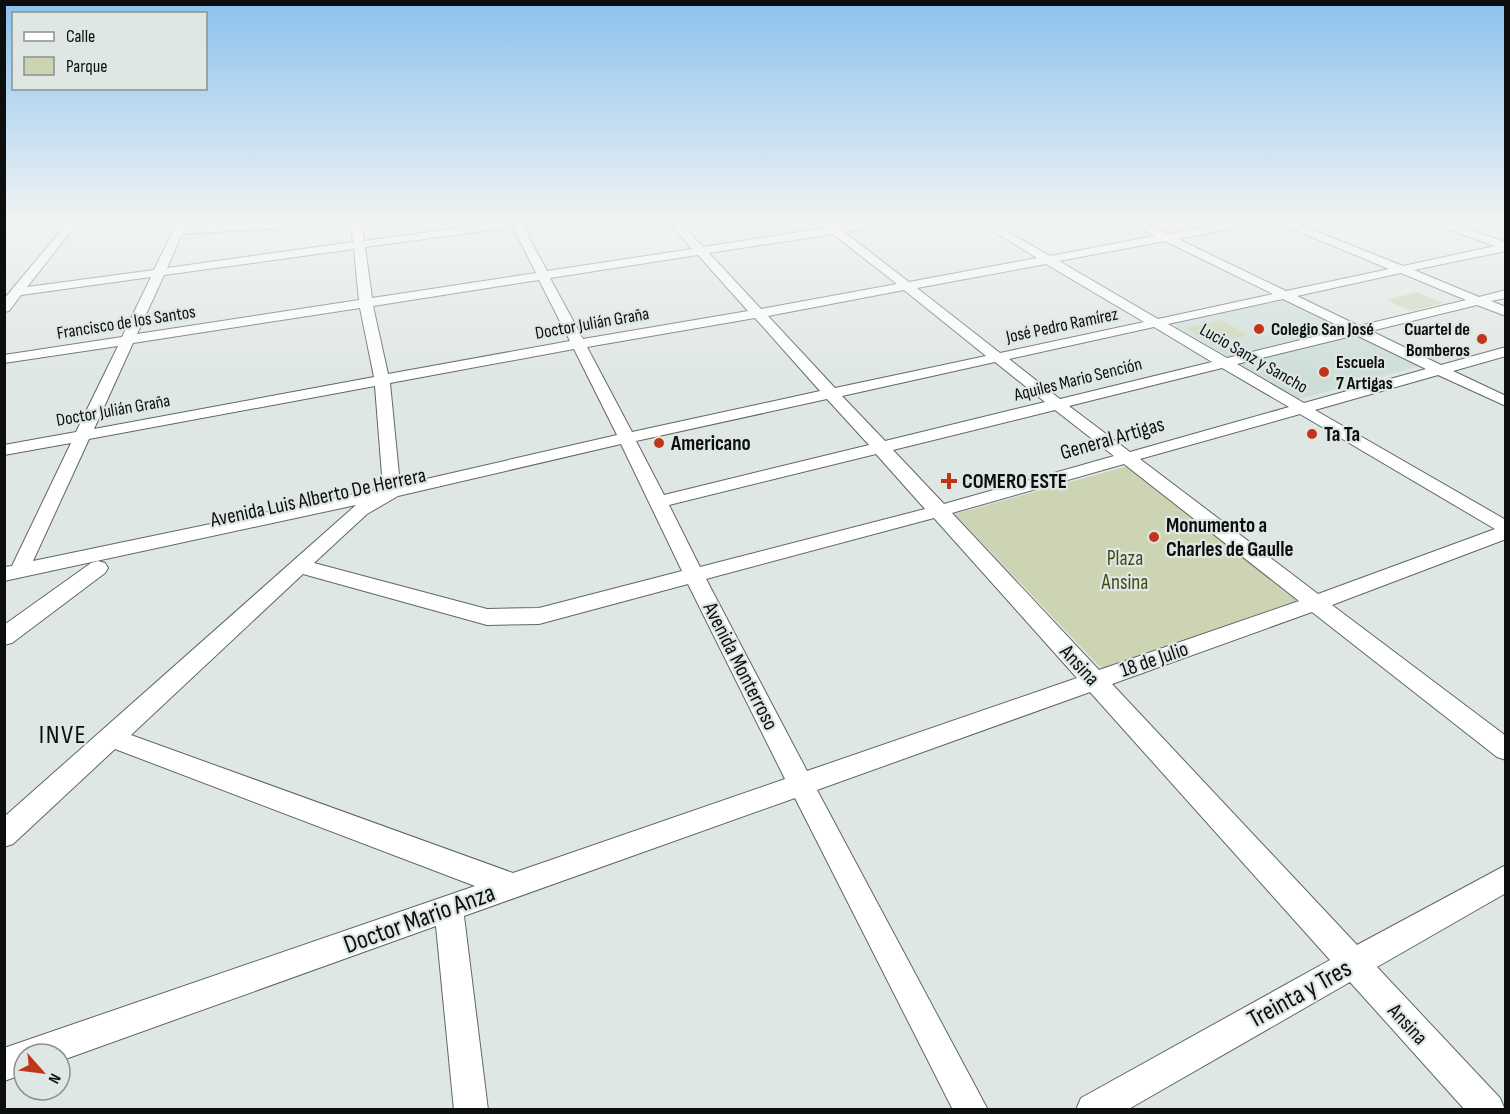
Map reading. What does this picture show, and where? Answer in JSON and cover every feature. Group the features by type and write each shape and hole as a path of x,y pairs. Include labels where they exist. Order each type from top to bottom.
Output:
{"street":[{"path":"4,308 31,273"},
{"path":"16,292 151,273"},
{"path":"12,572 82,436 158,273"},
{"path":"4,836 361,510 392,492 382,380 362,273"},
{"name":"Francisco de los Santos","path":"4,359 555,273"},
{"name":"Ansina","path":"721,273 1488,1110"},
{"path":"889,273 1506,750"},
{"name":"Doctor Julián Graña","path":"4,450 974,273"},
{"name":"Lucio Sanz y Sancho","path":"1072,273 1506,530"},
{"path":"1241,273 1506,402"},
{"name":"José Pedro Ramírez","path":"626,438 1382,273"},
{"path":"1410,273 1506,312"},
{"name":"Avenida Monterroso","path":"542,275 639,462 731,651 971,1110"},
{"name":"Aquiles Mario Sención","path":"659,502 1506,294"},
{"name":"General Artigas","path":"299,567 487,617 539,616 938,511 1506,351"},
{"name":"Avenida Luis Alberto De Herrera","path":"12,572 392,492 626,438"},
{"name":"Avenida Luis Alberto De Herrera","path":"4,588 606,455 620,455 639,462"},
{"name":"18 de Julio","path":"802,783 1316,603 1506,530"},
{"path":"4,637 98,568"},
{"path":"112,738 510,885"},
{"name":"Doctor Mario Anza","path":"69,1042 802,783"},
{"name":"Treinta y Tres","path":"1093,1110 1506,878"},
{"path":"449,909 471,1110"}],"shaded area":[{"name":"Colegio San José","path":"1282,300 1342,330 1229,357 1174,327 1176,326 1173,324"},
{"name":"Escuela 7 Artigas","path":"1356,335 1420,366 1296,400 1236,364"}],"green space":[{"path":"1417,292 1443,303 1412,311 1386,300"},
{"path":"1222,320 1248,335 1211,343 1186,328"},
{"name":"Plaza Ansina","path":"1128,466 1301,599 1102,669 955,514"}],"place":[{"name":"Colegio San José","path":"1259,329"},
{"name":"Cuartel de Bomberos","path":"1482,339"},
{"name":"Escuela 7 Artigas","path":"1324,372"},
{"name":"Ta Ta","path":"1312,434"},
{"name":"Americano","path":"659,443"},
{"name":"COMERO ESTE","path":"949,481"},
{"name":"Monumento a Charles de Gaulle","path":"1154,537"}],"district":[{"name":"INVE","path":"63,734"}]}
